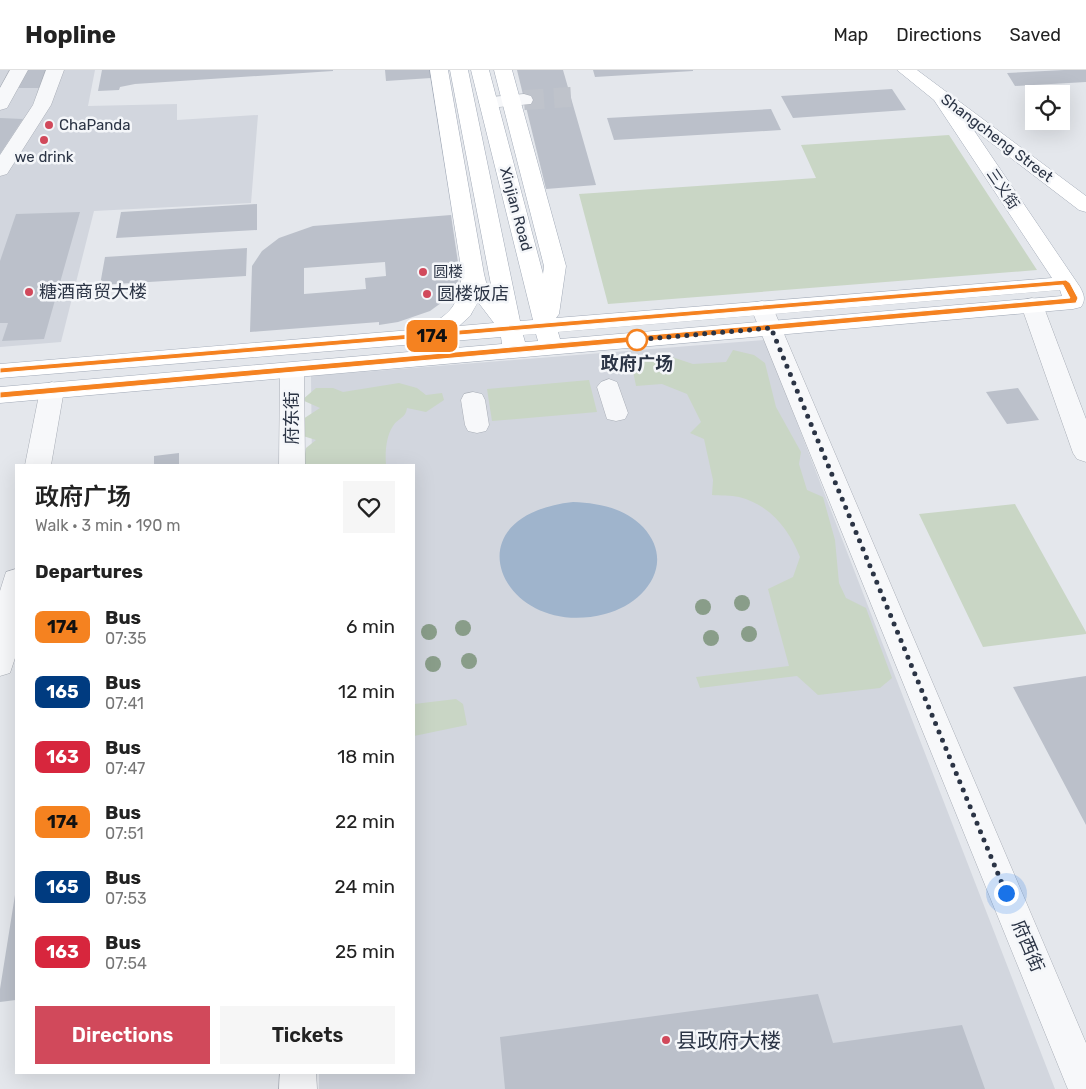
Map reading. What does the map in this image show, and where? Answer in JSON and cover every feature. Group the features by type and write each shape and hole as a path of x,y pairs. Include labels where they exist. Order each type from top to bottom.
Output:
{"main road":[{"path":"439,70 473,274 476,283 513,340"},
{"name":"Xinjian Road","path":"459,70 513,340"},
{"name":"Xinjian Road","path":"480,70 549,337"},
{"path":"503,70 518,101 554,266 549,337"},
{"name":"Shangcheng Street","path":"906,70 1086,206"},
{"name":"三义街","path":"940,95 1070,292"},
{"path":"427,336 454,320 470,301 473,274"},
{"path":"766,318 1032,305 1070,292"},
{"path":"0,395 292,371 513,340 1070,292"},
{"path":"0,371 427,336 513,340"}],"street":[{"path":"0,104 19,70"},
{"path":"0,170 42,105 55,70"},
{"path":"488,102 518,101"},
{"path":"1032,305 1086,452"},
{"name":"府西街","path":"766,318 1086,1087"},
{"name":"府东街","path":"292,371 292,464"},
{"path":"609,387 616,413"},
{"path":"38,464 52,390"},
{"path":"473,400 477,425"},
{"path":"0,665 15,584"},
{"path":"298,1074 298,1089"}],"shaded area":[{"path":"0,70 95,70 88,106 177,104 177,120 258,115 251,203 94,211 61,342 0,347"},
{"path":"765,340 1055,1089 319,1089 319,1074 415,1074 415,464 312,464 311,376"}],"green space":[{"path":"949,135 1037,270 608,304 579,194 816,178 801,145"},
{"path":"733,350 754,355 765,363 776,407 801,452 799,464 807,490 823,497 835,540 839,583 846,598 866,608 892,678 880,688 818,695 797,676 700,688 696,677 789,666 768,589 793,577 800,557 784,528 769,512 739,497 712,495 713,480 704,439 690,433 701,422 687,394 662,384 636,386 632,366 642,358 669,356 693,364 726,362"},
{"path":"589,380 597,412 492,421 487,389"},
{"path":"399,383 417,388 426,395 442,393 444,400 426,412 407,408 405,414 395,423 387,440 386,464 303,464 306,448 316,440 303,436 303,419 320,408 302,400 316,388 333,388 343,392"},
{"path":"1015,504 1086,634 983,647 919,514"},
{"path":"456,699 463,704 467,725 415,736 415,704"}],"water":[{"path":"573,502 601,505 628,515 643,527 653,541 657,555 656,568 651,581 643,592 619,609 605,614 569,618 539,610 516,594 503,573 500,551 510,529 533,512"}],"building":[{"path":"25,70 48,70 40,88 16,88"},
{"path":"102,70 333,71 135,84 120,87 119,90 98,91"},
{"path":"385,70 430,70 431,78 386,81"},
{"path":"517,70 563,70 596,185 546,189"},
{"path":"593,70 693,70 693,71 595,77"},
{"path":"1086,70 1086,82 1015,86 1007,73"},
{"path":"892,89 906,110 793,118 781,96"},
{"path":"771,109 781,130 614,140 607,118"},
{"path":"0,118 23,119 0,154"},
{"path":"257,204 257,230 116,238 121,212"},
{"name":"糖酒商贸大楼","path":"80,212 44,339 2,341 8,323 0,323 0,261 16,214"},
{"name":"圆楼","path":"451,215 460,276 452,295 430,311 398,322 379,325 379,322 250,332 252,266 262,251 279,238 313,226","holes":["385,262 386,276 365,278 366,289 304,294 304,268"]},
{"path":"247,248 246,276 100,285 105,257"},
{"path":"1018,388 1039,420 1007,424 986,392"},
{"path":"179,453 179,464 154,464 154,456"},
{"path":"1086,676 1086,825 1013,687"},
{"path":"15,895 15,1000 0,1002 0,989"},
{"name":"县政府大楼","path":"818,994 833,1043 962,1025 985,1089 505,1089 500,1037"}],"tunnel":[{"path":"524,100 571,97"}],"bus line":[{"name":"174","path":"0,371 1066,283 1074,298 1073,302 447,358 136,382 0,395"}],"place":[{"name":"ChaPanda","path":"49,125"},
{"name":"we drink","path":"44,140"},
{"name":"圆楼","path":"423,272"},
{"name":"糖酒商贸大楼","path":"29,292"},
{"name":"圆楼饭店","path":"427,294"},
{"name":"政府广场","path":"637,340"},
{"name":"县政府大楼","path":"666,1040"}],"route":[{"path":"637,340 635,340 771,328 1006,893"}]}
